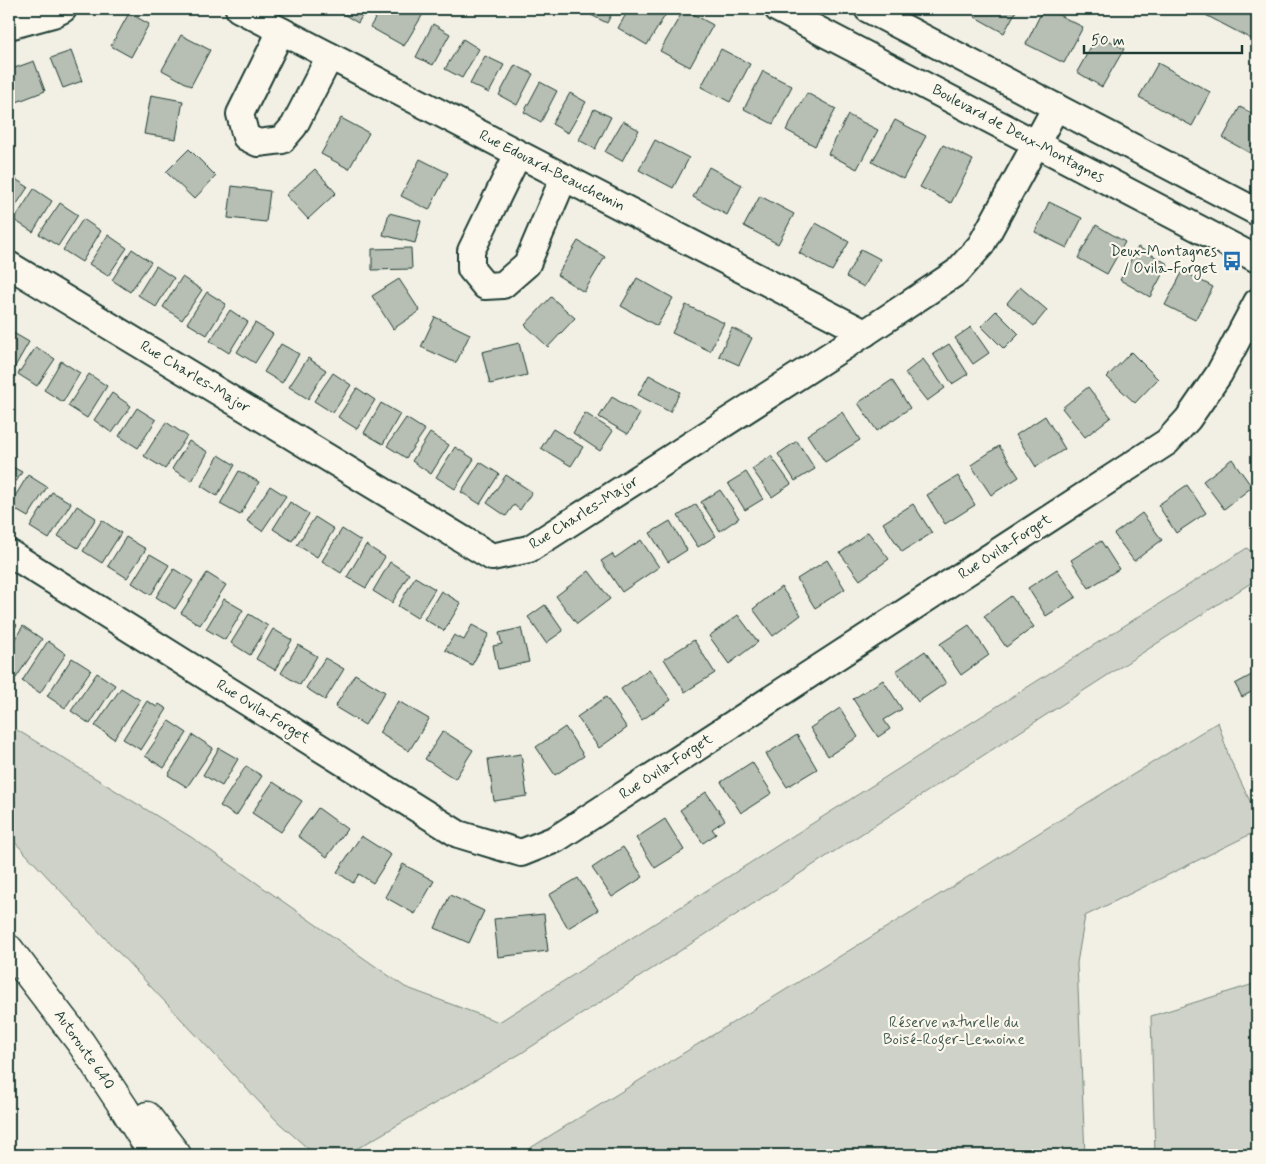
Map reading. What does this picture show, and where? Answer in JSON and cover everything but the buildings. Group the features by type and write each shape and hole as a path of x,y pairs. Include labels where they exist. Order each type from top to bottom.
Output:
{"highway":[{"name":"Autoroute 640","path":"9,949 54,1006 106,1080 153,1155"},
{"path":"54,1006 124,1087 177,1155"}],"street":[{"path":"9,26 53,14 63,9"},
{"name":"Rue Edouard-Beauchemin","path":"239,9 865,333"},
{"name":"Boulevard de Deux-Montagnes","path":"778,9 1257,259"},
{"path":"868,9 1257,212"},
{"path":"281,31 240,114 246,137 258,143 282,140 294,126 330,56"},
{"name":"Rue Charles-Major","path":"9,265 492,557 529,549 957,272 981,245 1056,107"},
{"path":"518,154 471,251 471,268 485,286 503,285 527,264 564,177"},
{"name":"Rue Ovila-Forget","path":"9,552 458,834 521,853 556,839 1167,442 1188,419 1219,374 1257,302"}],"green space":[{"path":"1247,548 1257,558 1257,579 520,1054 346,1155 314,1154 278,1122 9,836 9,725 191,837 405,987 499,1022"},
{"name":"Réserve naturelle du Boisé-Roger-Lemoine","path":"1218,722 1229,757 1257,816 1257,831 1085,916 1077,963 1085,1155 519,1155"},
{"path":"1257,983 1257,1155 1155,1155 1151,1016"}],"place":[{"name":"Deux-Montagnes / Ovila-Forget","path":"1232,261"}]}
